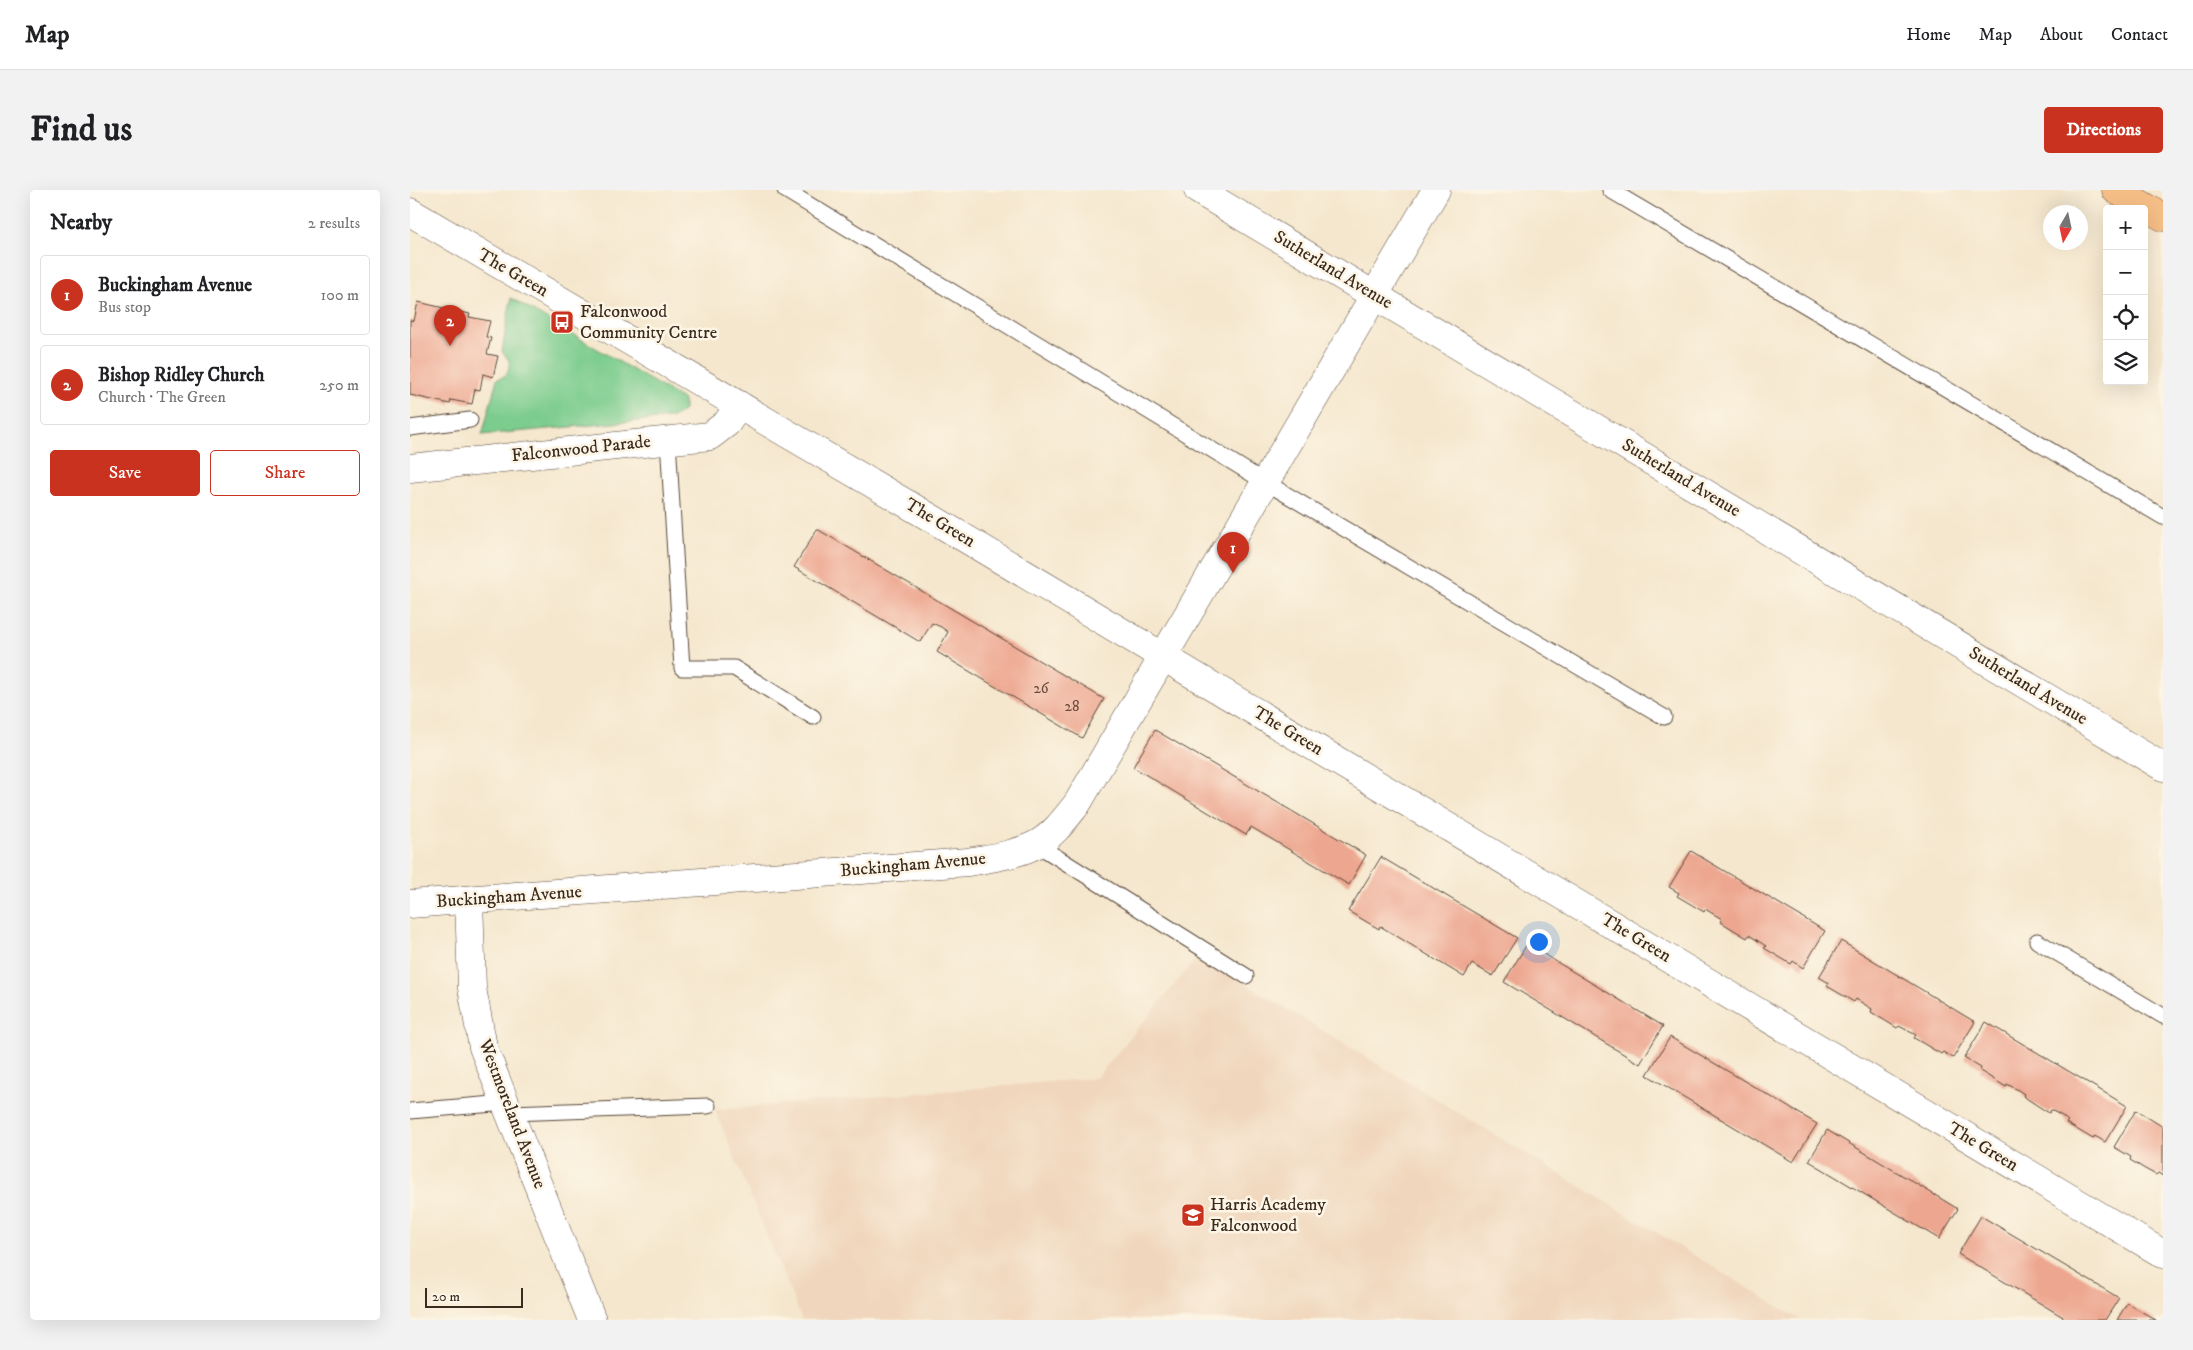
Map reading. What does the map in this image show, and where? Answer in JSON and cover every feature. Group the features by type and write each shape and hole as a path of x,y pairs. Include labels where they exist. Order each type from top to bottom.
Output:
{"highway":[{"path":"2116,190 2163,218"}],"street":[{"name":"Sutherland Avenue","path":"1198,190 2163,767"},
{"name":"Buckingham Avenue","path":"410,904 968,862 1002,856 1036,844 1058,827 1076,804 1436,190"},
{"name":"The Green","path":"410,212 1162,656 2163,1254"},
{"name":"Falconwood Parade","path":"410,468 710,436 727,423 739,405"},
{"name":"Westmoreland Avenue","path":"469,900 472,988 477,1021 484,1047 592,1320"}],"lane":[{"path":"785,190 1265,482 1664,717"},
{"path":"1610,190 2163,517"},
{"path":"410,428 470,420"},
{"path":"668,440 682,668 734,668 813,717"},
{"path":"1036,844 1246,976"},
{"path":"2037,941 2163,1016"},
{"path":"410,1111 708,1106"}],"shaded area":[{"name":"Harris Academy Falconwood","path":"1199,956 1801,1320 802,1320 715,1110 1096,1078"}],"green space":[{"path":"511,298 684,400 684,410 676,416 669,418 482,435 497,379 506,375 509,370 509,360 502,352"}],"building":[{"path":"418,302 470,314 469,317 490,321 486,337 491,338 487,354 498,356 493,377 483,374 480,390 475,389 472,404 451,400 450,404 410,395 410,320 414,321"},
{"path":"817,529 1104,699 1082,738 937,652 948,632 941,627 932,623 920,642 794,567"},
{"path":"1155,730 1366,855 1349,885 1251,827 1246,835 1133,767"},
{"path":"1691,851 1825,931 1803,968 1793,961 1791,964 1764,948 1766,946 1749,935 1747,938 1721,922 1722,919 1705,909 1704,912 1677,896 1679,893 1669,887"},
{"path":"1381,857 1517,938 1493,976 1472,964 1464,977 1380,926 1379,929 1348,911"},
{"path":"1841,941 1975,1022 1953,1058 1943,1052 1941,1054 1914,1038 1916,1035 1899,1026 1897,1028 1871,1012 1872,1009 1856,999 1854,1002 1827,986 1829,983 1819,977"},
{"path":"1527,944 1663,1026 1640,1064 1504,982"},
{"path":"1986,1022 2127,1106 2105,1142 2095,1136 2093,1139 2066,1123 2068,1121 2051,1110 2049,1113 2023,1096 2024,1094 2018,1090 2007,1084 2006,1087 1980,1071 1981,1068 1964,1058"},
{"path":"1670,1037 1817,1124 1793,1162 1647,1075"},
{"path":"2136,1110 2163,1127 2163,1176 2158,1173 2156,1175 2145,1169 2130,1160 2131,1157 2114,1147"},
{"path":"1827,1130 1958,1209 1939,1239 1809,1161"},
{"path":"1981,1216 2119,1298 2105,1320 2068,1320 1958,1254"},
{"path":"2127,1303 2149,1316 2156,1320 2117,1320"}],"place":[{"name":"Falconwood Community Centre","path":"562,322"},
{"name":"Bishop Ridley Church","path":"450,346"},
{"name":"Buckingham Avenue","path":"1233,573"},
{"name":"Harris Academy Falconwood","path":"1193,1215"}]}
